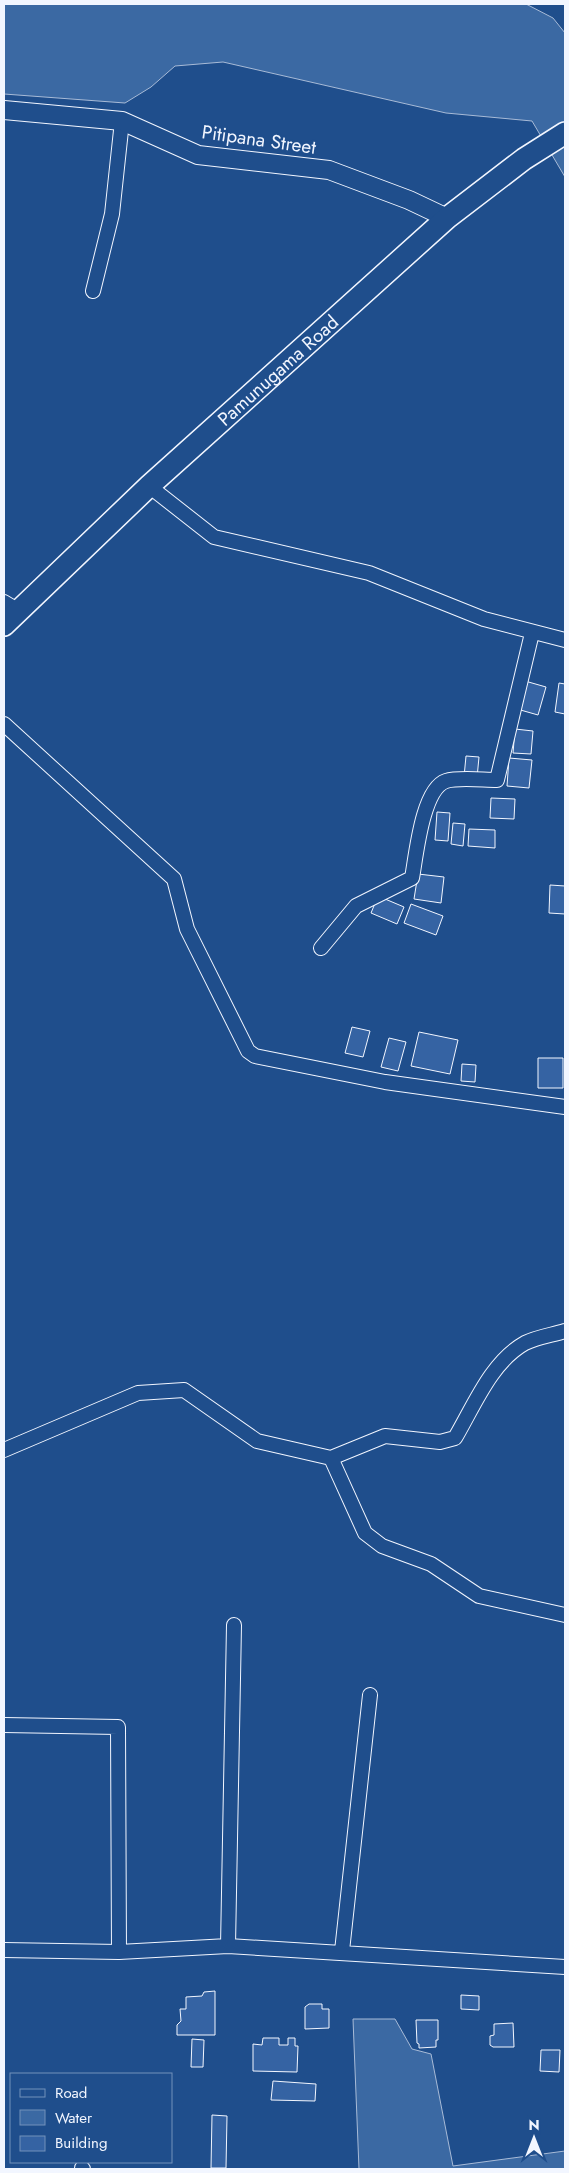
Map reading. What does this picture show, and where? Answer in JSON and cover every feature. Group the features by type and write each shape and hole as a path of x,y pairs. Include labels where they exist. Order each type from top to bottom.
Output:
{"main road":[{"name":"Pamunugama Road","path":"9,613 447,218 540,148 565,133"}],"street":[{"name":"Pitipana Street","path":"4,110 122,121 198,155 329,170 409,200 447,218"},
{"path":"93,291 112,214 122,121"},
{"path":"149,486 214,538 369,574 484,619 565,640"},
{"path":"321,948 356,906 412,878 424,811 438,787 446,781 497,780 532,632"},
{"path":"4,724 174,879 187,929 248,1051 255,1056 385,1082 565,1107"},
{"path":"4,1450 138,1393 184,1390 257,1441 331,1458 385,1436 440,1442 455,1438 491,1376 515,1349 527,1342 565,1331"},
{"path":"331,1458 365,1533 382,1546 431,1564 480,1596 565,1615"},
{"path":"228,1946 234,1625"},
{"path":"342,1951 370,1695"},
{"path":"4,1725 118,1727 119,1952"},
{"path":"4,1950 119,1952 228,1946 342,1951 565,1967"}],"water":[{"path":"4,4 526,4 553,18 565,33 565,177 532,121 446,113 223,62 175,66 151,87 125,103 4,94"},
{"path":"353,2019 395,2019 412,2049 431,2054 453,2166 565,2151 565,2169 359,2169"}],"building":[{"path":"525,681 546,687 538,715 517,709"},
{"path":"559,683 565,684 565,714 555,712"},
{"path":"515,729 533,731 531,754 513,753"},
{"path":"466,756 479,757 477,778 464,777"},
{"path":"509,758 532,760 529,788 507,786"},
{"path":"491,798 515,799 514,819 490,818"},
{"path":"437,812 450,813 448,841 435,840"},
{"path":"453,823 465,824 463,846 451,844"},
{"path":"469,829 495,830 495,848 468,846"},
{"path":"418,874 444,877 441,903 414,899"},
{"path":"550,885 565,886 565,914 549,913"},
{"path":"378,896 404,907 397,924 371,913"},
{"path":"411,904 443,916 436,935 404,923"},
{"path":"352,1027 370,1031 363,1057 345,1053"},
{"path":"419,1032 458,1040 450,1074 411,1066"},
{"path":"389,1038 406,1042 398,1071 381,1067"},
{"path":"538,1058 563,1058 563,1088 538,1088"},
{"path":"462,1064 476,1065 475,1082 461,1081"},
{"path":"215,1991 215,2035 177,2035 177,2025 181,2021 180,2009 186,2009 186,1997 202,1996 204,1992"},
{"path":"461,1995 479,1996 479,2010 461,2009"},
{"path":"309,2004 322,2004 322,2009 329,2009 329,2028 305,2029 305,2007"},
{"path":"416,2020 438,2020 436,2047 419,2048"},
{"path":"513,2023 514,2047 493,2047 490,2045 490,2036 494,2035 494,2024"},
{"path":"263,2038 279,2038 279,2045 288,2045 288,2038 295,2038 295,2046 298,2046 297,2072 253,2071 253,2044 262,2045"},
{"path":"192,2039 204,2040 203,2067 191,2067"},
{"path":"541,2050 560,2050 559,2072 540,2071"},
{"path":"273,2081 316,2084 315,2101 271,2100"},
{"path":"212,2115 227,2116 226,2168 211,2168"}]}
